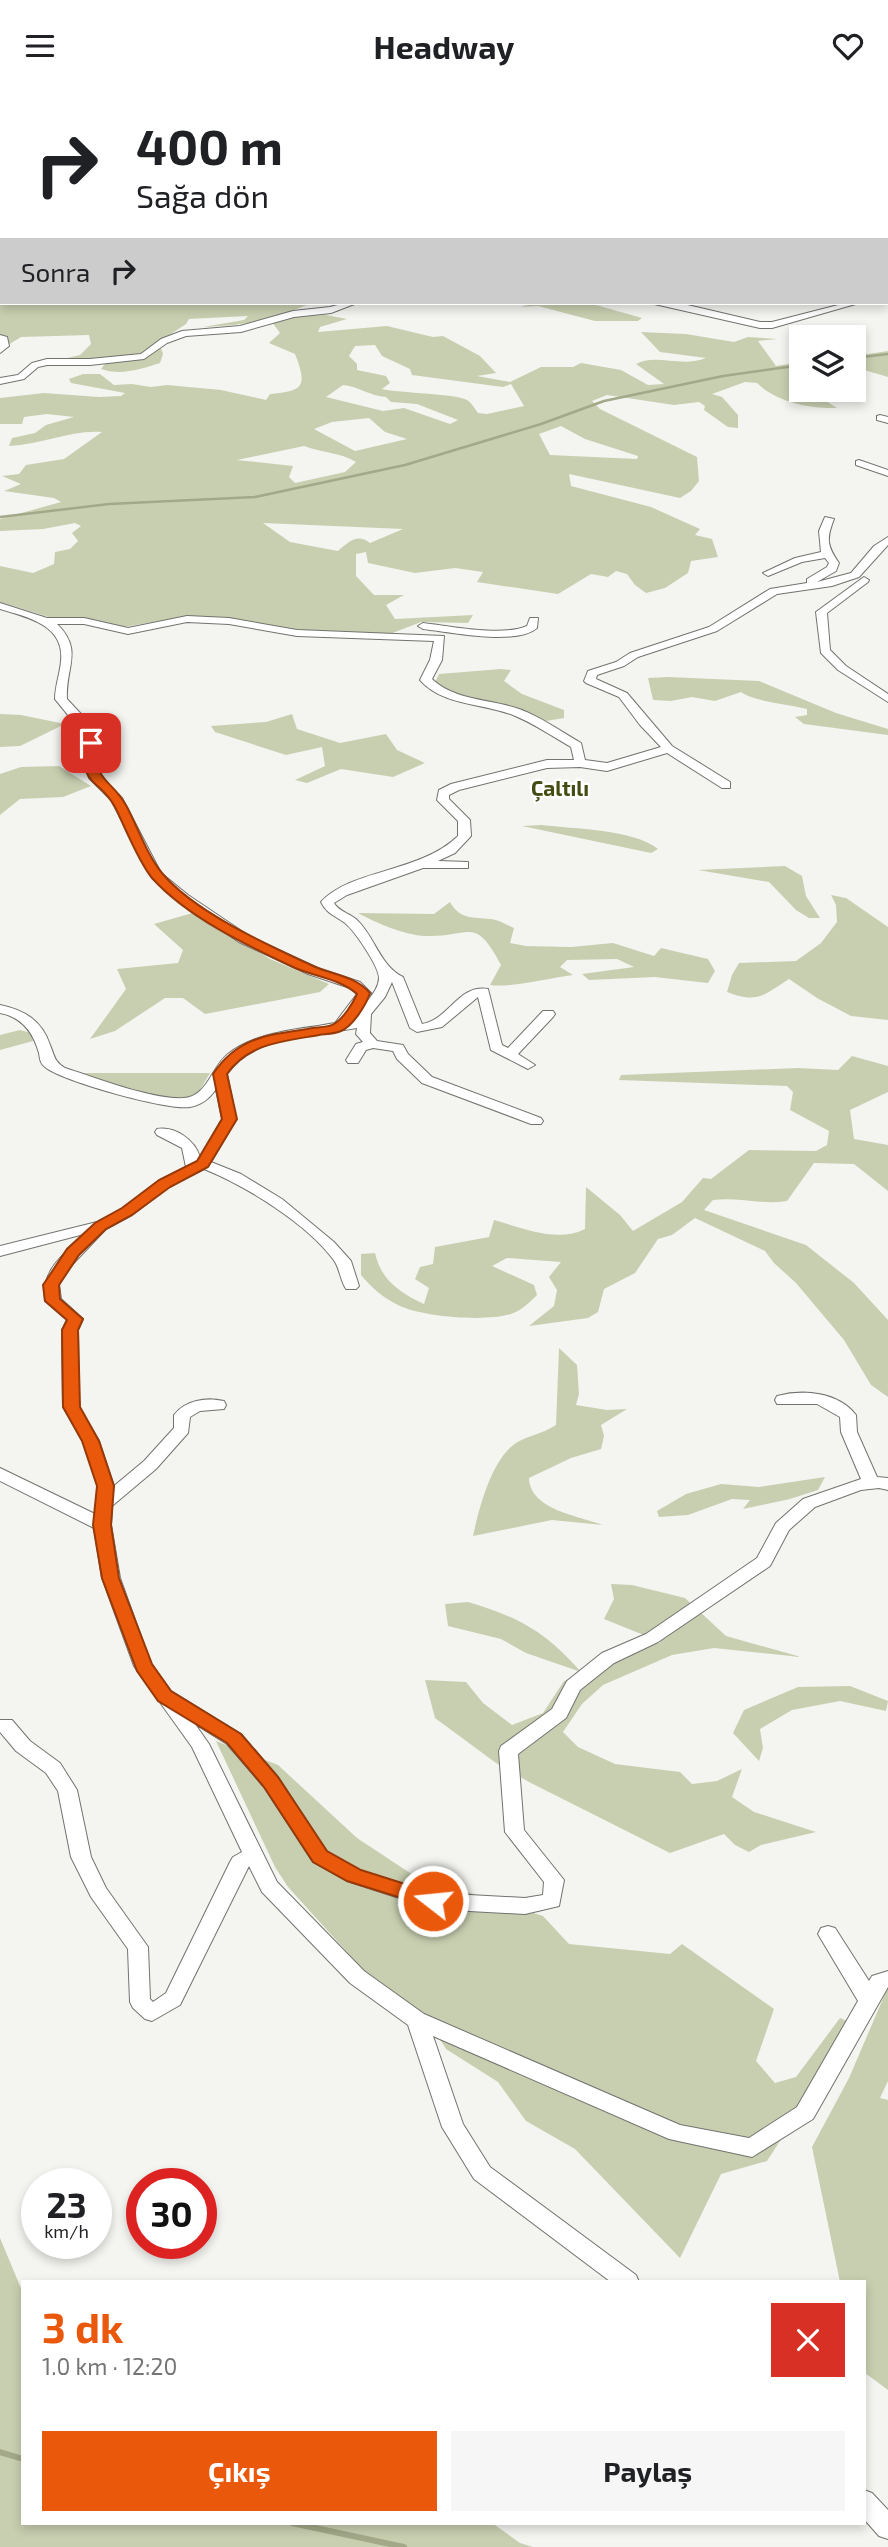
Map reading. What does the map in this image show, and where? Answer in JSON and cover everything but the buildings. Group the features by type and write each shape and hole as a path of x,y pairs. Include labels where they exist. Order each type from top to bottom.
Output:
{"street":[{"path":"123,91 145,91"},
{"path":"0,381 21,377 35,365 47,362 90,362 144,356 164,341 186,333 241,328 293,314 331,310 347,305"},
{"path":"678,305 760,325 772,325 847,305"},
{"path":"187,341 219,330"},
{"path":"0,338 4,339 5,346 0,350"},
{"path":"859,463 888,473"},
{"path":"810,587 807,584 832,569 834,563 827,554 823,540 829,519"},
{"path":"726,785 667,748 623,695 590,681 589,676 634,655 711,633 774,591 846,579 861,571 878,548 888,540"},
{"path":"768,573 799,560 827,554"},
{"path":"861,571 867,574 866,578 821,612 825,651 842,668 888,699"},
{"path":"0,606 46,621 57,628 65,641 67,655 61,699 89,729 89,759 94,778 116,798 156,875 183,898 244,939 313,971 355,985 364,993 360,1002 338,1028"},
{"path":"46,621 84,621 128,631 187,619 229,621 297,633 440,638 436,660 426,680 430,686 460,698 512,710 527,717 577,745 580,764"},
{"path":"407,636 418,626 490,633 523,632 532,628 534,619"},
{"path":"528,1065 496,1047 483,992 472,992 438,1025 429,1029 417,1028 398,980 386,974 367,941 351,921 331,910 327,902 332,896 353,887 443,856 460,845 467,834 465,820 443,800 443,793 455,787 547,764 607,767 667,748"},
{"path":"414,866 464,865"},
{"path":"3,1009 27,1018 39,1031 48,1063 60,1071 158,1100 188,1103 204,1097 230,1059 248,1047 274,1038 356,1024 382,990 386,974"},
{"path":"509,1055 548,1014"},
{"path":"365,1015 363,1034 373,1044"},
{"path":"353,1060 361,1047 373,1044 398,1048 402,1056 427,1080 536,1121"},
{"path":"220,1074 229,1119 198,1166 100,1226 73,1252 51,1285 53,1301 75,1319 70,1330 71,1407 91,1441 106,1486 102,1525 111,1578 129,1629 143,1666 200,1744 269,1887 356,1977 417,2020 677,2133 752,2148 805,2113 879,1982 888,1979"},
{"path":"162,1132 186,1142 193,1151 198,1166"},
{"path":"198,1166 236,1177 277,1202 329,1245 343,1261 351,1286"},
{"path":"0,1251 100,1226"},
{"path":"165,1696 234,1739 271,1782 320,1857 354,1876 433,1901 512,1906 552,1901 554,1880 515,1832 508,1751 559,1713 573,1686 608,1658 652,1638 764,1562 782,1527 809,1503 880,1483 849,1433 848,1415 835,1404 816,1396 783,1400"},
{"path":"104,1504 149,1465 182,1429 183,1415 188,1409 204,1404 218,1405"},
{"path":"0,1474 102,1525"},
{"path":"5,1725 23,1746 53,1768 67,1790 82,1857 98,1892 138,1947 140,2002 152,2013 173,1999 240,1862 254,1854"},
{"path":"828,1934 837,1953 852,1967 860,1980 868,2001"},
{"path":"417,2020 453,2127 482,2173 625,2280"},
{"path":"866,2503 888,2528"}],"green space":[{"path":"0,305 307,305 244,324 203,327 244,320 248,316 189,319 186,324 159,342 163,354 160,363 131,371 108,371 101,369 105,364 63,359 80,355 91,344 89,335 21,337 0,350"},
{"path":"528,305 596,305 642,318 638,321 595,321 538,306 521,307"},
{"path":"326,315 347,319 320,327 318,332 387,326 433,337 443,336 480,356 496,373 477,376 510,382 541,367 573,367 581,363 621,370 648,385 664,384 636,364 652,360 688,362 706,358 660,352 641,332 686,334 734,342 748,337 777,339 758,341 776,366 789,364 789,402 757,383 745,382 712,394 722,397 738,415 738,428 728,427 704,410 705,406 699,402 674,405 607,395 592,401 600,409 697,457 699,481 691,491 680,498 569,474 571,486 651,507 700,529 695,535 712,539 718,557 691,561 688,573 665,588 646,593 635,585 627,574 616,571 608,577 591,574 558,594 477,582 483,572 455,568 415,573 368,563 366,552 356,554 356,576 374,595 404,595 386,605 395,619 473,615 468,623 421,622 390,634 293,630 187,616 124,627 49,617 0,602 0,566 33,573 54,564 55,552 70,549 78,541 72,533 81,526 75,523 43,529 0,531 0,519 61,502 54,498 4,491 21,484 2,476 19,474 26,465 64,459 102,432 78,433 9,446 12,438 35,433 46,425 74,417 47,414 24,417 22,424 0,424 0,398 44,393 99,397 121,396 125,393 71,383 69,379 83,374 100,374 114,385 167,385 221,390 266,400 270,394 296,389 302,380 295,354 269,343 280,333 272,322 293,316","holes":["375,345 382,356 410,369 412,375 503,387 511,384 524,406 487,414 478,413 469,401 461,398 382,389 390,383 386,376 357,370 357,364 349,356 355,346","343,385 349,386 386,397 391,402 417,404 458,420 450,424 404,408 383,411 326,397","369,418 385,432 407,439 355,451 314,429 332,422","561,426 585,439 638,456 637,459 550,455 539,434","304,446 344,456 356,462 345,472 295,483 289,477 293,466 237,460","263,523 403,529 370,543 361,539 353,540 338,551 290,542"]},
{"path":"888,351 888,377 866,371 866,354"},
{"path":"791,402 828,402 837,408 816,407"},
{"path":"511,670 504,681 522,694 564,710 564,718 546,721 517,708 455,693 434,685 439,674"},
{"path":"648,678 759,681 836,713 888,729 888,735 804,724 795,717 807,715 807,709 763,700 741,692 715,701 692,697 671,701 653,700"},
{"path":"0,714 21,715 65,724 20,746 0,747"},
{"path":"292,714 297,729 340,743 386,734 397,750 425,763 393,777 341,769 307,783 295,780 325,766 322,747 286,755 215,732 211,726 266,722"},
{"path":"59,766 91,786 63,797 20,799 0,815 0,774 21,767"},
{"path":"542,825 634,837 658,849 651,853 522,826"},
{"path":"785,866 802,876 806,896 820,918 809,918 796,910 769,882 698,870"},
{"path":"831,895 846,898 888,927 888,1020 851,1016 789,979 760,996 746,997 727,992 739,963 796,961 821,943 837,922 836,905"},
{"path":"450,902 463,915 494,920 514,928 510,943 571,947 613,943 654,956 661,948 708,959 715,971 708,983 655,977 589,980 582,974 634,967 617,959 567,960 560,967 573,975 519,984 490,985 501,965 492,949 477,934 470,932 440,936 417,935 391,928 358,913 434,914"},
{"path":"196,912 270,959 329,984 320,992 205,1014 183,998 165,998 115,1031 90,1039 126,989 117,969 178,963 183,950 154,924"},
{"path":"20,1030 31,1033 33,1041 0,1050 0,1035"},
{"path":"852,1056 888,1066 888,1092 850,1110 854,1139 888,1145 888,1191 854,1164 814,1163 787,1201 713,1200 704,1210 806,1245 854,1283 888,1320 888,1397 871,1385 844,1340 765,1251 695,1218 672,1235 658,1239 635,1273 604,1289 598,1312 588,1318 529,1326 554,1306 557,1290 549,1277 561,1262 507,1258 492,1266 534,1285 537,1295 515,1313 486,1318 437,1315 408,1309 382,1295 361,1275 361,1254 375,1253 382,1271 393,1285 424,1304 429,1288 415,1279 420,1267 433,1264 435,1247 489,1237 494,1220 540,1233 574,1233 585,1229 586,1187 620,1215 633,1231 682,1202 703,1178 711,1179 749,1150 816,1151 827,1145 829,1131 790,1110 793,1092 787,1086 619,1080 621,1075 798,1068 838,1070"},
{"path":"78,1073 210,1073 197,1095 169,1097 137,1092"},
{"path":"559,1348 577,1365 579,1394 576,1405 607,1410 627,1409 601,1425 604,1436 601,1449 571,1458 529,1478 531,1489 538,1498 557,1510 603,1525 552,1520 473,1536 486,1488 504,1454 517,1443 556,1425"},
{"path":"825,1477 818,1490 743,1509 750,1500 732,1499 688,1515 659,1517 657,1511 686,1494 721,1484 759,1487"},
{"path":"611,1584 632,1585 685,1598 726,1636 801,1657 714,1648 672,1655 603,1685 582,1704 563,1732 578,1747 615,1764 680,1772 692,1784 717,1781 742,1769 732,1797 754,1812 816,1832 761,1845 749,1852 735,1845 724,1834 670,1853 529,1782 496,1763 435,1718 425,1680 466,1682 483,1703 512,1725 543,1713 564,1681 661,1642 604,1619 614,1599"},
{"path":"468,1602 517,1620 543,1636 581,1672 526,1653 501,1639 448,1626 445,1604"},
{"path":"850,1686 888,1701 886,1711 840,1701 792,1710 760,1729 763,1748 759,1761 733,1733 744,1710 798,1687"},
{"path":"216,1741 278,1765 357,1838 413,1875 543,1916 569,1944 670,1954 682,1944 774,2009 756,2061 775,2083 796,2077 840,2018 847,2021 802,2107 767,2161 721,2174 680,2258 575,2149 526,2121 498,2082 446,2049 425,2015 366,1973 288,1887 275,1867"},
{"path":"888,1987 888,2081 880,2098 888,2100 888,2390 866,2374 866,2280 840,2280 812,2147 849,2078"},
{"path":"0,2238 21,2288 21,2525 495,2525 520,2543 533,2547 0,2547"}],"waterway":[{"path":"866,357 888,354"},
{"path":"0,517 109,504 255,497 405,465 541,424 604,401 723,376 789,367"},
{"path":"0,2452 21,2458"},
{"path":"301,2525 404,2547"}],"district":[{"name":"Çaltılı","path":"560,787"}],"route":[{"path":"91,743 89,759 94,778 116,798 156,875 183,898 244,939 313,971 355,985 364,993 349,1017 338,1028 274,1038 248,1047 230,1059 220,1074 229,1119 203,1164 165,1184 127,1212 100,1226 73,1252 51,1285 53,1301 75,1319 70,1330 71,1407 91,1441 106,1486 102,1525 111,1578 143,1666 165,1696 234,1739 271,1782 301,1832 320,1857 354,1876 433,1901"}]}
